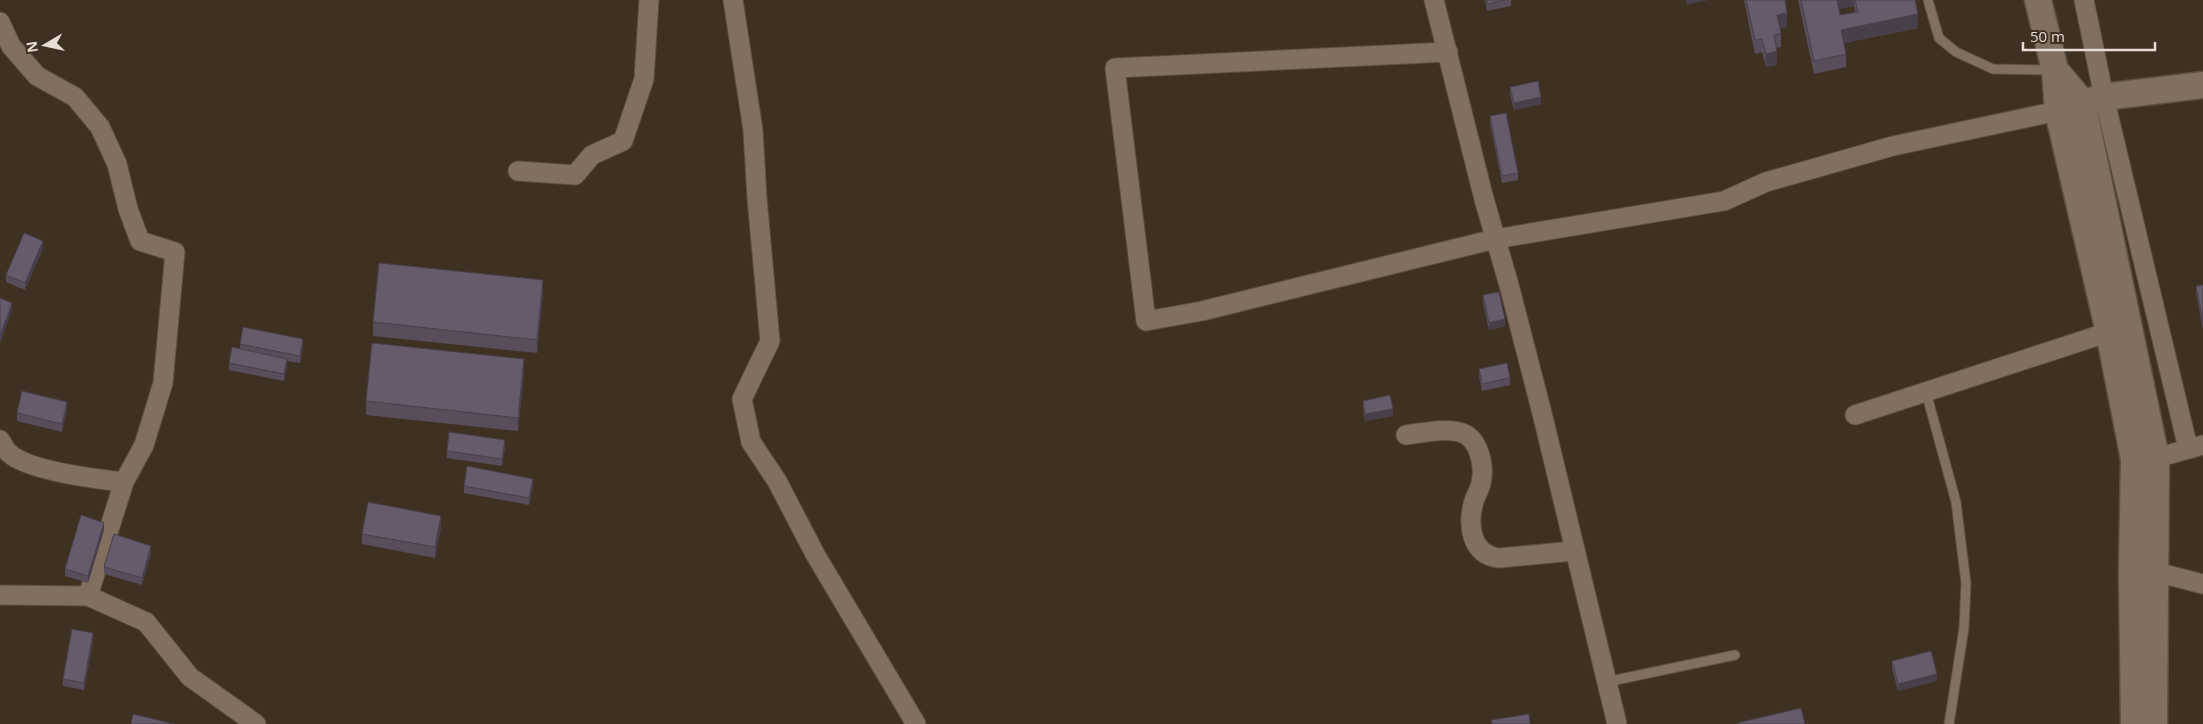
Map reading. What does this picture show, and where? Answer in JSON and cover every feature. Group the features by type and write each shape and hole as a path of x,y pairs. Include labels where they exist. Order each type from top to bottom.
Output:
{"street":[{"path":"518,171 576,175 592,154 623,141 644,79 649,0"},
{"path":"733,0 753,130 770,341 742,399 751,442 777,481 815,554 916,724"},
{"path":"1434,0 1542,413 1617,724"},
{"path":"2038,0 2055,70 2082,104 2195,447 2156,458"},
{"path":"2084,0 2082,104 2109,332 2134,459 2132,573 2134,724"},
{"path":"0,22 11,46 37,76 75,97 100,127 117,164 128,209 140,241 175,252 163,383 144,445 124,482 88,596"},
{"path":"1448,52 1115,68 1146,321 1202,311 1496,239 1724,201 1766,182 1893,146 2082,104 2203,86"},
{"path":"2082,104 2156,458 2154,724"},
{"path":"1855,415 2109,332"},
{"path":"1406,435 1442,430 1461,432 1473,441 1479,452 1482,468 1482,483 1474,503 1471,518 1474,539 1480,552 1489,557 1499,558 1574,550"},
{"path":"0,440 9,453 40,468 124,482"},
{"path":"2156,572 2203,584"},
{"path":"0,595 88,596 146,622 190,677 256,724"}],"lane":[{"path":"1928,0 1939,38 1956,52 1993,69 2055,70"},
{"path":"1926,392 1956,502 1966,583 1964,628 1949,724"},
{"path":"1606,682 1735,654"}],"building":[{"path":"1487,0 1505,0 1487,4"},
{"path":"1746,0 1785,0 1787,13 1777,15 1781,33 1774,35 1777,51 1766,54 1762,39 1755,40"},
{"path":"1801,0 1837,0 1840,15 1858,12 1855,0 1915,0 1918,14 1841,30 1846,54 1814,61"},
{"path":"1538,81 1541,97 1514,103 1510,87"},
{"path":"1506,113 1518,173 1502,176 1490,116"},
{"path":"24,233 43,241 25,283 6,275"},
{"path":"379,263 543,280 537,340 373,322"},
{"path":"2203,285 2203,322 2196,286"},
{"path":"1499,292 1505,319 1489,323 1483,295"},
{"path":"0,298 12,303 0,336"},
{"path":"243,327 303,339 300,356 240,344"},
{"path":"372,343 524,359 518,418 366,401"},
{"path":"232,347 287,359 284,374 229,363"},
{"path":"1507,363 1510,378 1482,384 1479,369"},
{"path":"22,391 67,402 62,424 17,413"},
{"path":"1390,395 1393,409 1365,414 1363,401"},
{"path":"449,432 505,440 502,459 447,451"},
{"path":"467,466 533,479 529,498 464,486"},
{"path":"368,502 441,516 435,547 362,534"},
{"path":"81,515 104,523 88,576 65,569"},
{"path":"114,534 151,546 142,578 104,567"},
{"path":"72,629 93,633 84,683 63,679"},
{"path":"1931,651 1937,674 1898,684 1892,661"},
{"path":"1801,708 1805,724 1737,723"},
{"path":"133,714 174,724 131,724"},
{"path":"1529,714 1530,724 1492,724 1491,720"}]}
